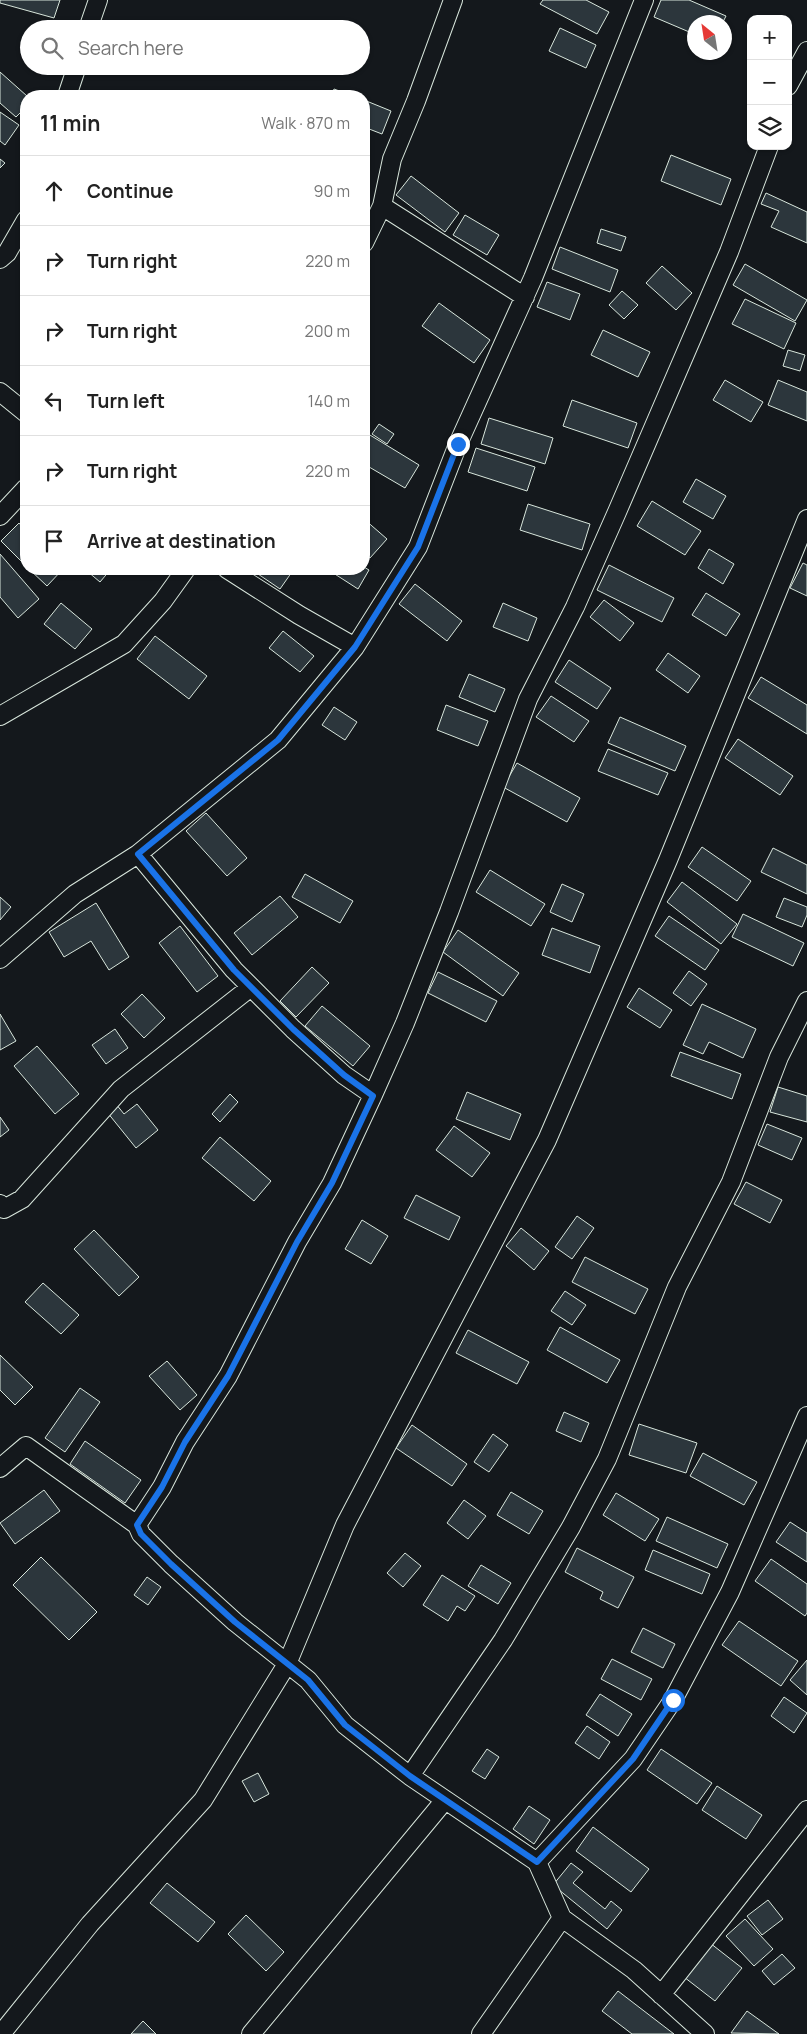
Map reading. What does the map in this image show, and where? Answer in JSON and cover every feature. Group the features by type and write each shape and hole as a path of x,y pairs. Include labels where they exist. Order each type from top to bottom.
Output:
{"street":[{"path":"91,20 98,0"},
{"path":"370,231 382,206 392,159 416,101 453,0"},
{"path":"0,959 75,894 138,854 278,740 355,647 418,547 458,444 525,298 644,0"},
{"path":"792,79 807,51"},
{"path":"69,90 74,75"},
{"path":"137,1525 162,1487 185,1442 228,1376 297,1242 332,1183 373,1096 405,1023 449,912 528,699 575,607 613,520 729,252 767,150"},
{"path":"382,206 525,298"},
{"path":"0,259 7,253 20,230"},
{"path":"0,392 20,408"},
{"path":"0,516 20,494"},
{"path":"1,2034 90,1924 203,1800 287,1664 345,1525 547,1140 672,852 807,519"},
{"path":"0,716 124,644 163,601 182,575"},
{"path":"236,575 299,615 355,647"},
{"path":"138,854 234,970 293,1029 344,1075 373,1096"},
{"path":"0,1204 4,1209 22,1199 121,1089 251,986"},
{"path":"410,1776 503,1640 571,1527 607,1458 677,1288 731,1182 779,1057 807,1001"},
{"path":"537,1862 633,1759 673,1700 730,1592 807,1416"},
{"path":"0,1468 26,1446 137,1525 141,1534 171,1564 235,1622 308,1680 345,1725 410,1776 537,1862 562,1918 634,1970 704,2034"},
{"path":"251,2034 445,1800"},
{"path":"661,1995 807,1810"},
{"path":"481,2034 562,1918"}],"building":[{"path":"0,0 60,0 54,18 0,3"},
{"path":"543,0 586,0 609,12 597,34 540,4"},
{"path":"661,0 689,0 724,15 687,15 687,31 654,17"},
{"path":"560,28 596,45 586,68 549,51"},
{"path":"0,72 20,90 20,113 16,117 0,103"},
{"path":"370,102 391,111 382,134 370,129"},
{"path":"0,112 19,125 5,145 0,141"},
{"path":"671,155 731,179 721,205 661,181"},
{"path":"0,159 5,163 0,168"},
{"path":"411,176 459,213 445,232 396,195"},
{"path":"766,193 807,212 807,243 771,227 779,211 761,204"},
{"path":"465,215 499,235 487,255 453,235"},
{"path":"601,229 626,237 621,251 597,243"},
{"path":"560,247 618,270 610,292 552,269"},
{"path":"745,264 807,300 795,321 733,285"},
{"path":"662,266 692,293 676,310 646,283"},
{"path":"547,282 580,294 570,320 537,307"},
{"path":"622,291 638,305 624,319 609,305"},
{"path":"745,299 796,323 784,349 732,324"},
{"path":"439,303 490,340 474,363 422,326"},
{"path":"603,330 650,352 638,377 591,355"},
{"path":"788,350 805,355 800,371 783,366"},
{"path":"725,380 763,402 751,422 713,400"},
{"path":"778,380 807,392 807,421 768,405"},
{"path":"572,400 637,423 628,448 563,426"},
{"path":"489,418 553,438 545,464 481,444"},
{"path":"379,424 394,434 387,444 372,434"},
{"path":"370,435 419,465 405,488 370,468"},
{"path":"476,448 535,467 527,491 468,472"},
{"path":"696,479 726,496 713,519 683,502"},
{"path":"652,501 701,531 685,555 637,526"},
{"path":"528,504 590,524 582,550 520,530"},
{"path":"19,523 20,560 1,541"},
{"path":"370,524 387,539 370,558"},
{"path":"709,549 734,564 723,584 698,568"},
{"path":"0,554 39,599 18,618 0,597"},
{"path":"803,563 807,565 807,596 790,588"},
{"path":"609,565 674,598 662,622 597,590"},
{"path":"35,575 57,575 47,586"},
{"path":"92,575 106,575 100,582"},
{"path":"259,575 290,575 280,589"},
{"path":"336,575 366,575 358,589"},
{"path":"415,584 462,621 447,641 399,604"},
{"path":"706,593 740,614 726,636 692,615"},
{"path":"604,600 634,623 620,641 590,617"},
{"path":"61,603 92,629 75,649 44,624"},
{"path":"503,603 537,618 528,641 493,627"},
{"path":"283,631 314,656 300,672 269,648"},
{"path":"155,636 207,676 189,699 137,659"},
{"path":"668,653 700,676 688,693 656,670"},
{"path":"569,660 611,688 597,709 555,682"},
{"path":"469,674 505,689 495,712 459,697"},
{"path":"761,677 807,705 807,734 748,698"},
{"path":"551,696 589,721 574,742 536,717"},
{"path":"446,705 488,721 478,746 437,730"},
{"path":"334,707 357,722 345,740 322,725"},
{"path":"620,717 686,746 675,771 608,743"},
{"path":"738,739 793,776 780,795 725,758"},
{"path":"608,749 668,773 658,795 598,771"},
{"path":"517,763 580,798 567,822 503,787"},
{"path":"206,813 247,858 227,876 186,831"},
{"path":"702,847 751,881 737,901 688,867"},
{"path":"773,848 807,865 807,894 761,872"},
{"path":"490,870 545,904 531,926 476,892"},
{"path":"305,874 353,901 340,923 292,897"},
{"path":"682,882 737,924 721,944 667,902"},
{"path":"562,884 584,894 572,922 550,912"},
{"path":"280,896 298,917 252,955 234,933"},
{"path":"0,897 11,907 0,920"},
{"path":"784,898 807,907 807,915 802,927 776,917"},
{"path":"96,903 129,957 109,970 91,941 64,957 49,932"},
{"path":"743,914 804,943 793,966 732,937"},
{"path":"669,916 719,950 705,970 655,936"},
{"path":"180,926 218,976 197,992 159,943"},
{"path":"552,928 600,946 590,973 542,955"},
{"path":"458,930 519,973 503,996 443,952"},
{"path":"312,967 329,983 296,1017 280,1001"},
{"path":"689,971 707,984 691,1006 673,993"},
{"path":"438,972 497,1001 486,1022 428,993"},
{"path":"639,988 672,1010 660,1028 627,1007"},
{"path":"142,994 165,1018 144,1038 121,1014"},
{"path":"702,1004 756,1029 743,1058 709,1042 703,1054 683,1045"},
{"path":"322,1006 370,1046 353,1066 305,1026"},
{"path":"0,1014 16,1041 0,1050"},
{"path":"115,1029 128,1048 106,1064 92,1045"},
{"path":"37,1046 79,1094 55,1114 14,1066"},
{"path":"680,1052 741,1074 732,1099 671,1076"},
{"path":"778,1087 807,1096 807,1122 770,1112"},
{"path":"467,1092 521,1114 510,1140 456,1119"},
{"path":"230,1094 238,1102 220,1122 212,1114"},
{"path":"116,1104 124,1114 137,1104 158,1130 136,1148 107,1112"},
{"path":"0,1117 9,1130 0,1137"},
{"path":"767,1124 802,1138 792,1160 758,1145"},
{"path":"454,1126 490,1153 472,1177 436,1150"},
{"path":"220,1137 271,1181 254,1201 202,1158"},
{"path":"746,1182 782,1200 770,1223 734,1204"},
{"path":"416,1195 460,1217 449,1240 404,1218"},
{"path":"577,1216 594,1228 572,1259 555,1247"},
{"path":"362,1220 388,1236 371,1264 345,1249"},
{"path":"521,1228 549,1251 534,1270 506,1246"},
{"path":"94,1230 139,1277 119,1296 74,1249"},
{"path":"585,1257 648,1289 635,1314 572,1282"},
{"path":"43,1283 79,1315 61,1334 25,1302"},
{"path":"565,1291 586,1305 572,1325 551,1311"},
{"path":"560,1327 620,1360 607,1383 547,1350"},
{"path":"468,1330 529,1362 517,1384 456,1353"},
{"path":"0,1355 33,1387 15,1405 0,1390"},
{"path":"167,1361 197,1395 180,1410 149,1376"},
{"path":"80,1388 100,1402 65,1452 45,1438"},
{"path":"564,1412 589,1423 581,1442 556,1431"},
{"path":"639,1424 697,1443 686,1473 629,1455"},
{"path":"412,1425 467,1464 452,1486 396,1448"},
{"path":"493,1434 508,1445 489,1472 474,1462"},
{"path":"85,1441 141,1480 125,1503 70,1464"},
{"path":"703,1453 757,1482 744,1505 690,1476"},
{"path":"44,1490 60,1511 15,1544 0,1523"},
{"path":"511,1492 543,1511 529,1534 497,1515"},
{"path":"616,1493 659,1519 645,1541 603,1515"},
{"path":"464,1500 486,1516 468,1539 447,1523"},
{"path":"667,1517 728,1544 717,1568 656,1541"},
{"path":"790,1522 807,1533 807,1562 776,1542"},
{"path":"577,1548 634,1577 618,1608 600,1599 603,1592 565,1572"},
{"path":"653,1550 710,1574 702,1594 645,1570"},
{"path":"405,1553 421,1566 403,1587 387,1573"},
{"path":"41,1557 97,1612 69,1640 13,1585"},
{"path":"771,1559 807,1584 807,1613 805,1616 755,1581"},
{"path":"481,1565 511,1583 498,1604 468,1586"},
{"path":"442,1575 475,1596 465,1611 457,1606 448,1621 423,1605"},
{"path":"147,1577 161,1587 148,1605 134,1595"},
{"path":"739,1621 798,1661 781,1686 722,1645"},
{"path":"643,1628 675,1644 663,1668 631,1652"},
{"path":"612,1659 652,1679 641,1700 601,1679"},
{"path":"807,1660 807,1695 790,1680"},
{"path":"600,1694 632,1714 618,1736 586,1715"},
{"path":"784,1697 807,1713 794,1733 771,1716"},
{"path":"587,1726 610,1742 599,1759 575,1743"},
{"path":"487,1749 499,1757 485,1779 472,1771"},
{"path":"661,1749 712,1783 697,1804 647,1770"},
{"path":"258,1773 269,1794 254,1802 242,1781"},
{"path":"717,1786 762,1815 746,1839 702,1810"},
{"path":"529,1806 550,1820 534,1844 513,1829"},
{"path":"593,1827 649,1869 631,1892 576,1851"},
{"path":"571,1863 583,1872 573,1883 605,1909 611,1901 622,1910 607,1929 553,1885"},
{"path":"167,1883 215,1922 198,1942 150,1903"},
{"path":"768,1900 783,1919 762,1935 747,1916"},
{"path":"246,1915 284,1952 266,1971 228,1934"},
{"path":"745,1919 773,1949 754,1966 726,1936"},
{"path":"710,1943 742,1968 715,2001 684,1977"},
{"path":"782,1954 795,1968 774,1985 762,1971"},
{"path":"618,1991 674,2034 632,2034 602,2011"},
{"path":"747,2011 779,2034 731,2033"},
{"path":"143,2021 156,2034 131,2034"}],"route":[{"path":"458,444 418,547 355,647 278,740 138,854 234,970 293,1029 344,1075 373,1096 332,1183 297,1242 228,1376 185,1442 162,1487 137,1525 141,1534 171,1564 235,1622 308,1680 345,1725 410,1776 537,1862 633,1759 673,1700"}]}
